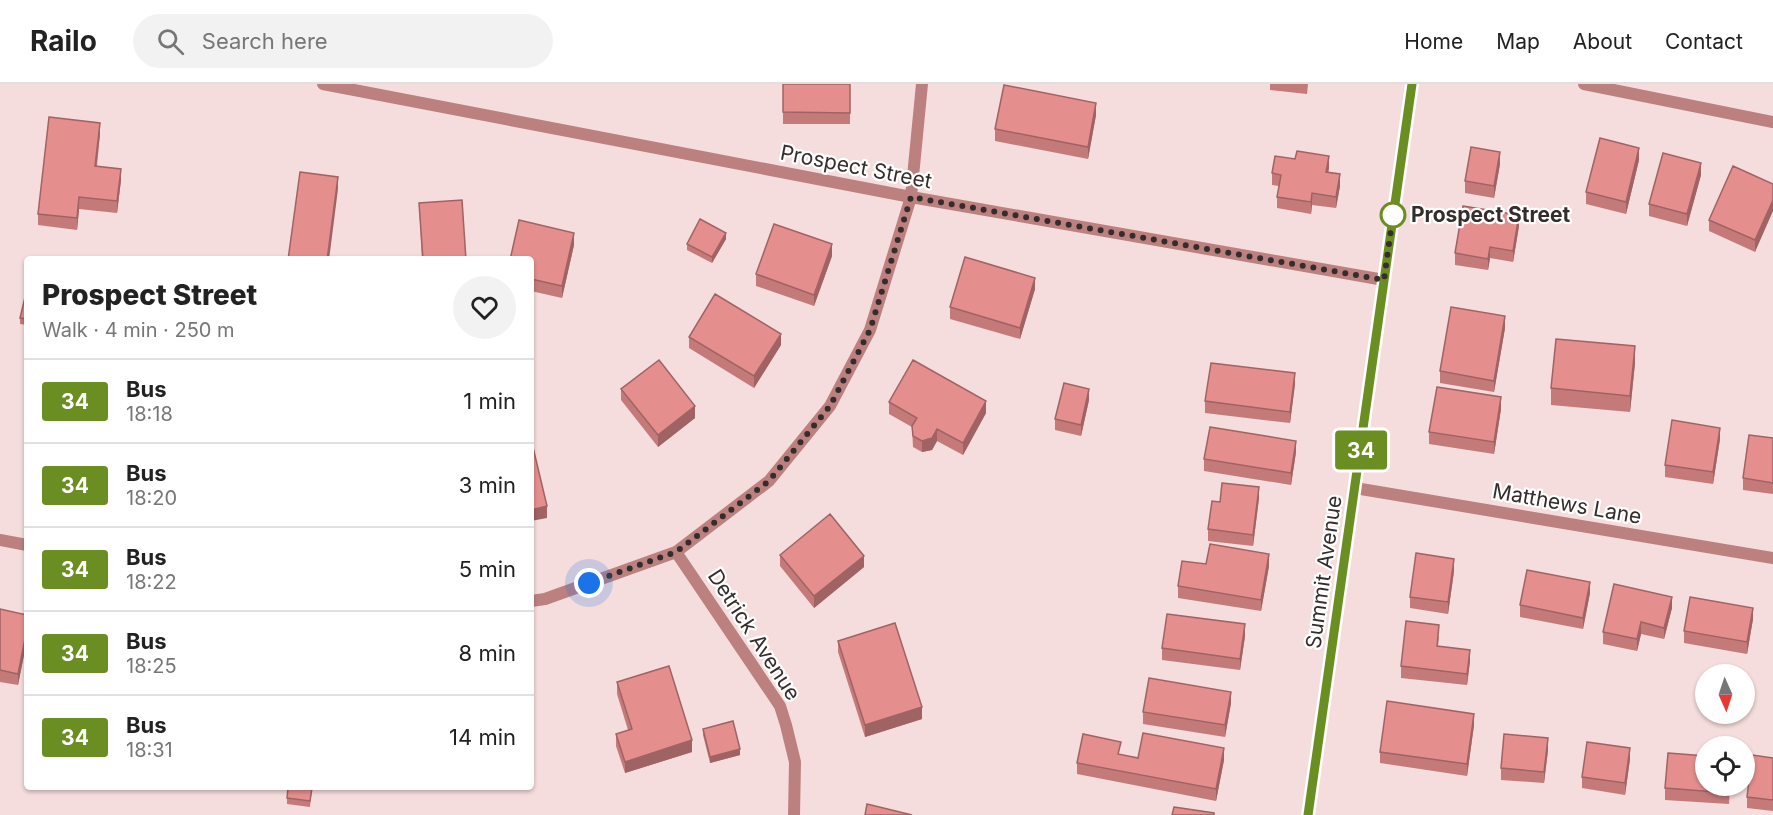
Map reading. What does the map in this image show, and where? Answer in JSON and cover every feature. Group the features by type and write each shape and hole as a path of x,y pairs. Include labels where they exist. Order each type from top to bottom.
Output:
{"street":[{"name":"Prospect Street","path":"323,84 911,197 1384,280"},
{"path":"534,601 545,599 676,552 769,481 830,406 870,330 911,197 922,84"},
{"name":"Summit Avenue","path":"1308,815 1412,84"},
{"path":"1584,84 1773,122"},
{"name":"Matthews Lane","path":"1355,488 1773,558"},
{"path":"0,540 24,544"},
{"name":"Detrick Avenue","path":"676,552 780,706 795,762 794,815"}],"building":[{"path":"783,84 850,84 850,113 783,112"},
{"path":"1004,85 1096,103 1088,147 995,129"},
{"path":"49,117 100,123 95,166 121,169 117,201 79,197 77,218 38,214"},
{"path":"1600,138 1639,148 1626,202 1586,192"},
{"path":"1471,147 1500,152 1494,186 1465,181"},
{"path":"1297,151 1329,156 1326,172 1340,174 1336,197 1312,193 1311,202 1277,197 1281,175 1272,173 1275,156 1295,159"},
{"path":"1663,153 1701,163 1687,214 1649,204"},
{"path":"1733,166 1773,184 1773,200 1755,240 1709,220"},
{"path":"300,172 338,177 328,256 289,256"},
{"path":"462,200 466,256 423,256 419,203"},
{"path":"1463,206 1519,215 1513,251 1490,247 1488,259 1455,253"},
{"path":"700,219 726,233 712,257 687,244"},
{"path":"519,220 574,233 562,286 534,280 534,256 511,256"},
{"path":"774,224 832,244 814,295 756,274"},
{"path":"965,257 1035,278 1020,328 950,307"},
{"path":"715,294 781,334 754,376 689,337"},
{"path":"24,301 24,319 20,318"},
{"path":"1451,307 1505,316 1494,381 1440,371"},
{"path":"1556,339 1635,346 1630,396 1551,388"},
{"path":"659,360 695,406 658,435 621,389"},
{"path":"913,360 986,401 963,443 937,429 932,438 922,441 913,436 912,426 917,418 889,402"},
{"path":"1211,363 1295,373 1290,412 1205,401"},
{"path":"1064,383 1089,389 1081,425 1055,419"},
{"path":"1437,387 1501,397 1494,442 1429,432"},
{"path":"1672,420 1720,428 1713,472 1665,465"},
{"path":"1210,427 1296,441 1291,473 1204,459"},
{"path":"1749,435 1773,438 1773,483 1743,478"},
{"path":"534,452 547,506 534,509"},
{"path":"1222,483 1259,487 1253,535 1208,529 1212,501 1220,502"},
{"path":"830,514 864,556 814,596 780,555"},
{"path":"1210,544 1269,554 1261,600 1178,586 1182,561 1206,564"},
{"path":"1416,553 1454,559 1448,602 1410,597"},
{"path":"1527,570 1590,582 1583,618 1520,605"},
{"path":"1614,584 1672,597 1664,628 1641,622 1637,639 1603,632"},
{"path":"1690,597 1753,608 1747,642 1684,631"},
{"path":"0,609 24,614 24,644 18,674 0,670"},
{"path":"1167,614 1245,624 1240,659 1162,648"},
{"path":"1406,621 1439,625 1437,646 1470,650 1467,674 1401,666"},
{"path":"895,623 922,707 865,725 838,641"},
{"path":"669,666 692,740 625,762 616,734 632,729 617,682"},
{"path":"1149,678 1231,692 1225,725 1143,712"},
{"path":"1387,701 1474,714 1467,764 1380,752"},
{"path":"733,721 740,749 710,757 703,729"},
{"path":"1143,733 1224,748 1216,789 1077,763 1083,734 1121,742 1118,754 1138,758"},
{"path":"1504,734 1548,738 1544,772 1501,768"},
{"path":"1587,742 1630,748 1625,783 1582,777"},
{"path":"1668,753 1695,755 1695,790 1665,788"},
{"path":"1755,755 1773,758 1773,800 1747,797 1755,796"},
{"path":"288,790 312,790 310,801 287,798"},
{"path":"867,804 912,815 865,815"},
{"path":"1174,807 1214,813 1214,815 1172,815"}],"bus line":[{"name":"34","path":"1308,815 1412,84"}],"place":[{"name":"Prospect Street","path":"1393,215"}],"route":[{"path":"589,583 676,552 769,481 830,406 870,330 911,197 1384,280 1393,215"}]}
